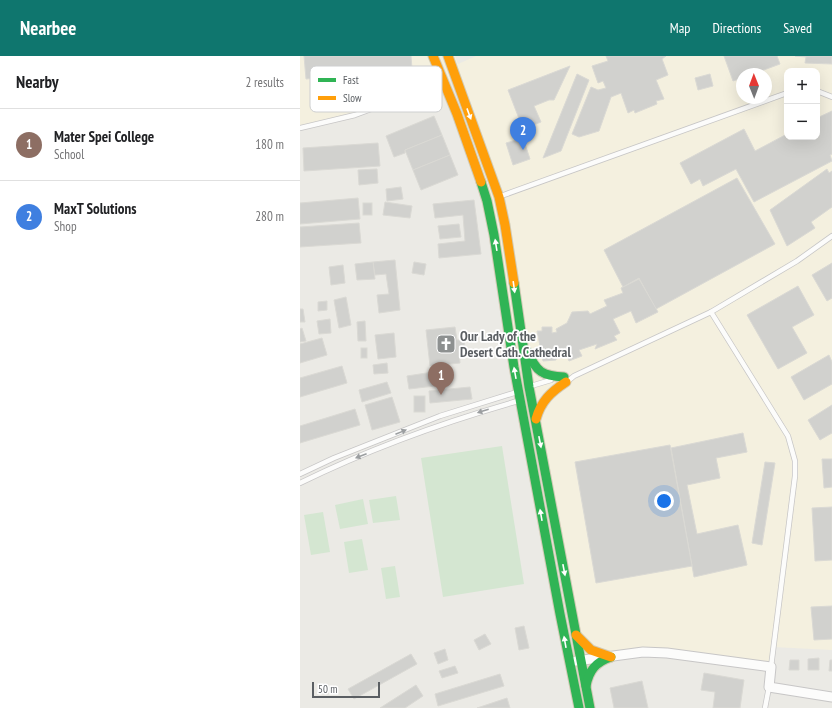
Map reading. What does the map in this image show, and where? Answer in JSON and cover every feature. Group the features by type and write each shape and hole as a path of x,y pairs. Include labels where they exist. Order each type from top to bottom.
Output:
{"main road":[{"path":"434,56 438,66"},
{"path":"448,56 499,197 505,224 521,336 533,392 536,420 590,708"},
{"path":"442,77 487,201 502,280 508,336 568,662 579,708"},
{"path":"508,336 521,336"},
{"path":"521,336 536,369 547,376 565,379"},
{"path":"536,420 539,407 547,396 565,379"},
{"path":"576,634 587,648 601,655 611,656"},
{"path":"586,686 588,674 592,668 602,659 611,656"}],"street":[{"path":"568,662 643,652 667,653 771,668 768,687 832,697"}],"lane":[{"path":"444,82 456,77"},
{"path":"820,92 832,97"},
{"path":"487,201 784,94"},
{"path":"300,128 363,112"},
{"path":"300,474 334,458 440,416 533,392 574,376 711,312 797,261 832,236"},
{"path":"711,312 788,436 795,461 795,476 771,668"},
{"path":"545,391 565,379"},
{"path":"300,483 332,468 404,439 533,392"},
{"path":"765,708 768,687"}],"shaded area":[{"path":"300,56 455,56 458,64 476,56 832,56 832,650 773,647 771,667 667,653 581,660 456,78 442,83 442,66 310,66 310,112 363,112 300,128"}],"green space":[{"path":"502,446 524,584 443,597 421,458"},
{"path":"396,496 400,520 373,523 369,500"},
{"path":"363,499 368,524 340,529 335,505"},
{"path":"323,512 330,552 311,555 304,515"},
{"path":"362,539 368,570 349,573 344,542"},
{"path":"395,566 400,597 386,599 381,568"}],"building":[{"path":"304,56 411,56 412,66 310,66 310,79 306,79"},
{"path":"606,56 666,56 662,59 668,75 656,80 664,99 656,101 657,104 635,113 634,110 628,113 621,93 611,97 599,131 579,137 572,134 591,87 598,90 606,88 603,81 598,83 592,66 608,61"},
{"path":"724,56 777,56 780,64 769,68 736,68 736,80 733,81"},
{"path":"795,56 832,56 832,64 805,63 806,57"},
{"path":"570,66 554,100 549,100 534,106 541,122 523,129 508,90"},
{"path":"577,74 589,80 561,151 543,158"},
{"path":"710,74 713,86 698,90 695,78"},
{"path":"832,111 832,154 830,155 832,161 754,202 736,169 703,186 700,179 691,184 680,163 744,129 755,151 784,136 784,140 820,140 820,117"},
{"path":"434,116 442,135 405,150 405,153 394,157 386,136"},
{"path":"442,135 450,155 413,170 405,150"},
{"path":"523,138 530,159 513,165 506,143"},
{"path":"378,143 380,166 304,171 303,148"},
{"path":"450,155 458,175 421,190 413,170"},
{"path":"377,169 378,183 359,185 358,170"},
{"path":"827,169 829,173 832,171 832,207 811,222 815,228 787,246 770,210"},
{"path":"737,178 775,244 656,309 639,278 623,287 604,250"},
{"path":"401,187 403,199 387,201 386,189"},
{"path":"358,198 360,219 300,224 300,203"},
{"path":"474,200 481,254 439,258 438,244 465,241 463,215 435,218 433,204"},
{"path":"385,202 412,206 410,218 383,215"},
{"path":"363,203 372,203 372,215 363,215"},
{"path":"359,223 361,243 300,247 300,227"},
{"path":"459,224 461,237 440,239 438,226"},
{"path":"395,260 400,310 379,313 377,295 389,294 386,274 375,275 373,262"},
{"path":"373,262 375,279 357,280 355,264"},
{"path":"414,262 426,264 424,275 412,273"},
{"path":"832,263 832,298 827,301 812,275"},
{"path":"343,265 345,283 331,285 329,267"},
{"path":"639,279 658,312 636,323 631,311 613,319 620,333 614,336 617,340 595,349 597,344 579,350 582,356 569,361 567,356 556,360 543,361 537,331 542,331 542,327 552,327 552,333 557,332 556,329 567,323 572,312 588,311 590,314 607,306 604,300 623,293 621,288"},
{"path":"798,286 814,315 792,327 807,353 778,369 747,315"},
{"path":"346,297 351,325 339,328 334,300"},
{"path":"327,301 327,310 318,311 318,302"},
{"path":"300,309 303,309 305,322 300,322"},
{"path":"330,319 331,333 319,334 317,321"},
{"path":"365,321 366,341 358,341 357,322"},
{"name":"Our Lady of the Desert Cath. Cathedral","path":"455,327 457,340 464,340 465,348 459,349 460,363 430,366 426,330"},
{"path":"302,328 306,341 300,342 300,329"},
{"path":"394,333 396,357 378,359 375,335"},
{"path":"322,338 327,355 300,363 300,344"},
{"path":"361,348 367,348 367,358 361,358"},
{"path":"829,355 832,362 832,384 804,400 791,377"},
{"path":"387,363 388,373 374,374 373,365"},
{"path":"342,366 347,383 300,397 300,378"},
{"path":"433,372 435,386 409,389 407,376"},
{"path":"387,382 391,393 362,402 359,390"},
{"path":"470,387 472,399 430,403 429,391"},
{"path":"414,396 425,396 425,412 414,412"},
{"path":"392,397 400,422 372,430 365,405"},
{"path":"832,405 832,433 820,440 808,420"},
{"path":"355,409 360,425 300,443 300,426"},
{"path":"743,433 747,452 716,458 720,478 687,485 697,534 738,525 747,565 694,577 671,448"},
{"path":"670,445 692,566 596,583 575,462"},
{"path":"822,459 832,459 832,487 824,488"},
{"path":"765,462 775,463 762,545 752,543"},
{"path":"832,507 832,560 815,561 812,508"},
{"path":"832,606 832,639 814,640 811,607"},
{"path":"524,626 529,648 519,650 515,628"},
{"path":"485,634 491,644 479,650 474,640"},
{"path":"445,649 448,660 438,664 434,653"},
{"path":"411,654 417,664 354,699 348,689"},
{"path":"819,658 819,670 808,670 808,659"},
{"path":"790,660 799,660 799,670 789,670"},
{"path":"830,660 832,660 832,671 829,671"},
{"path":"455,666 458,673 442,678 439,671"},
{"path":"704,673 744,680 740,708 713,708 715,692 701,690"},
{"path":"500,674 504,686 438,706 435,694"},
{"path":"642,681 648,708 614,708 610,688"},
{"path":"416,685 423,696 405,708 380,708"},
{"path":"507,698 510,708 477,708"}],"traffic: fast":[{"path":"481,182 487,201 494,235 514,367 579,708"},
{"path":"514,283 529,387 590,708"},
{"path":"528,352 534,364 541,372 564,377"},
{"path":"586,686 589,675 594,667 601,661 611,657"}],"traffic: slow":[{"path":"433,56 437,66"},
{"path":"448,56 499,197 514,283"},
{"path":"442,78 457,114 481,182"},
{"path":"536,419 547,398 566,382"},
{"path":"576,635 591,650 611,657"}],"place":[{"name":"MaxT Solutions","path":"523,150"},
{"name":"Our Lady of the Desert Cath. Cathedral","path":"446,344"},
{"name":"Mater Spei College","path":"441,395"}]}
